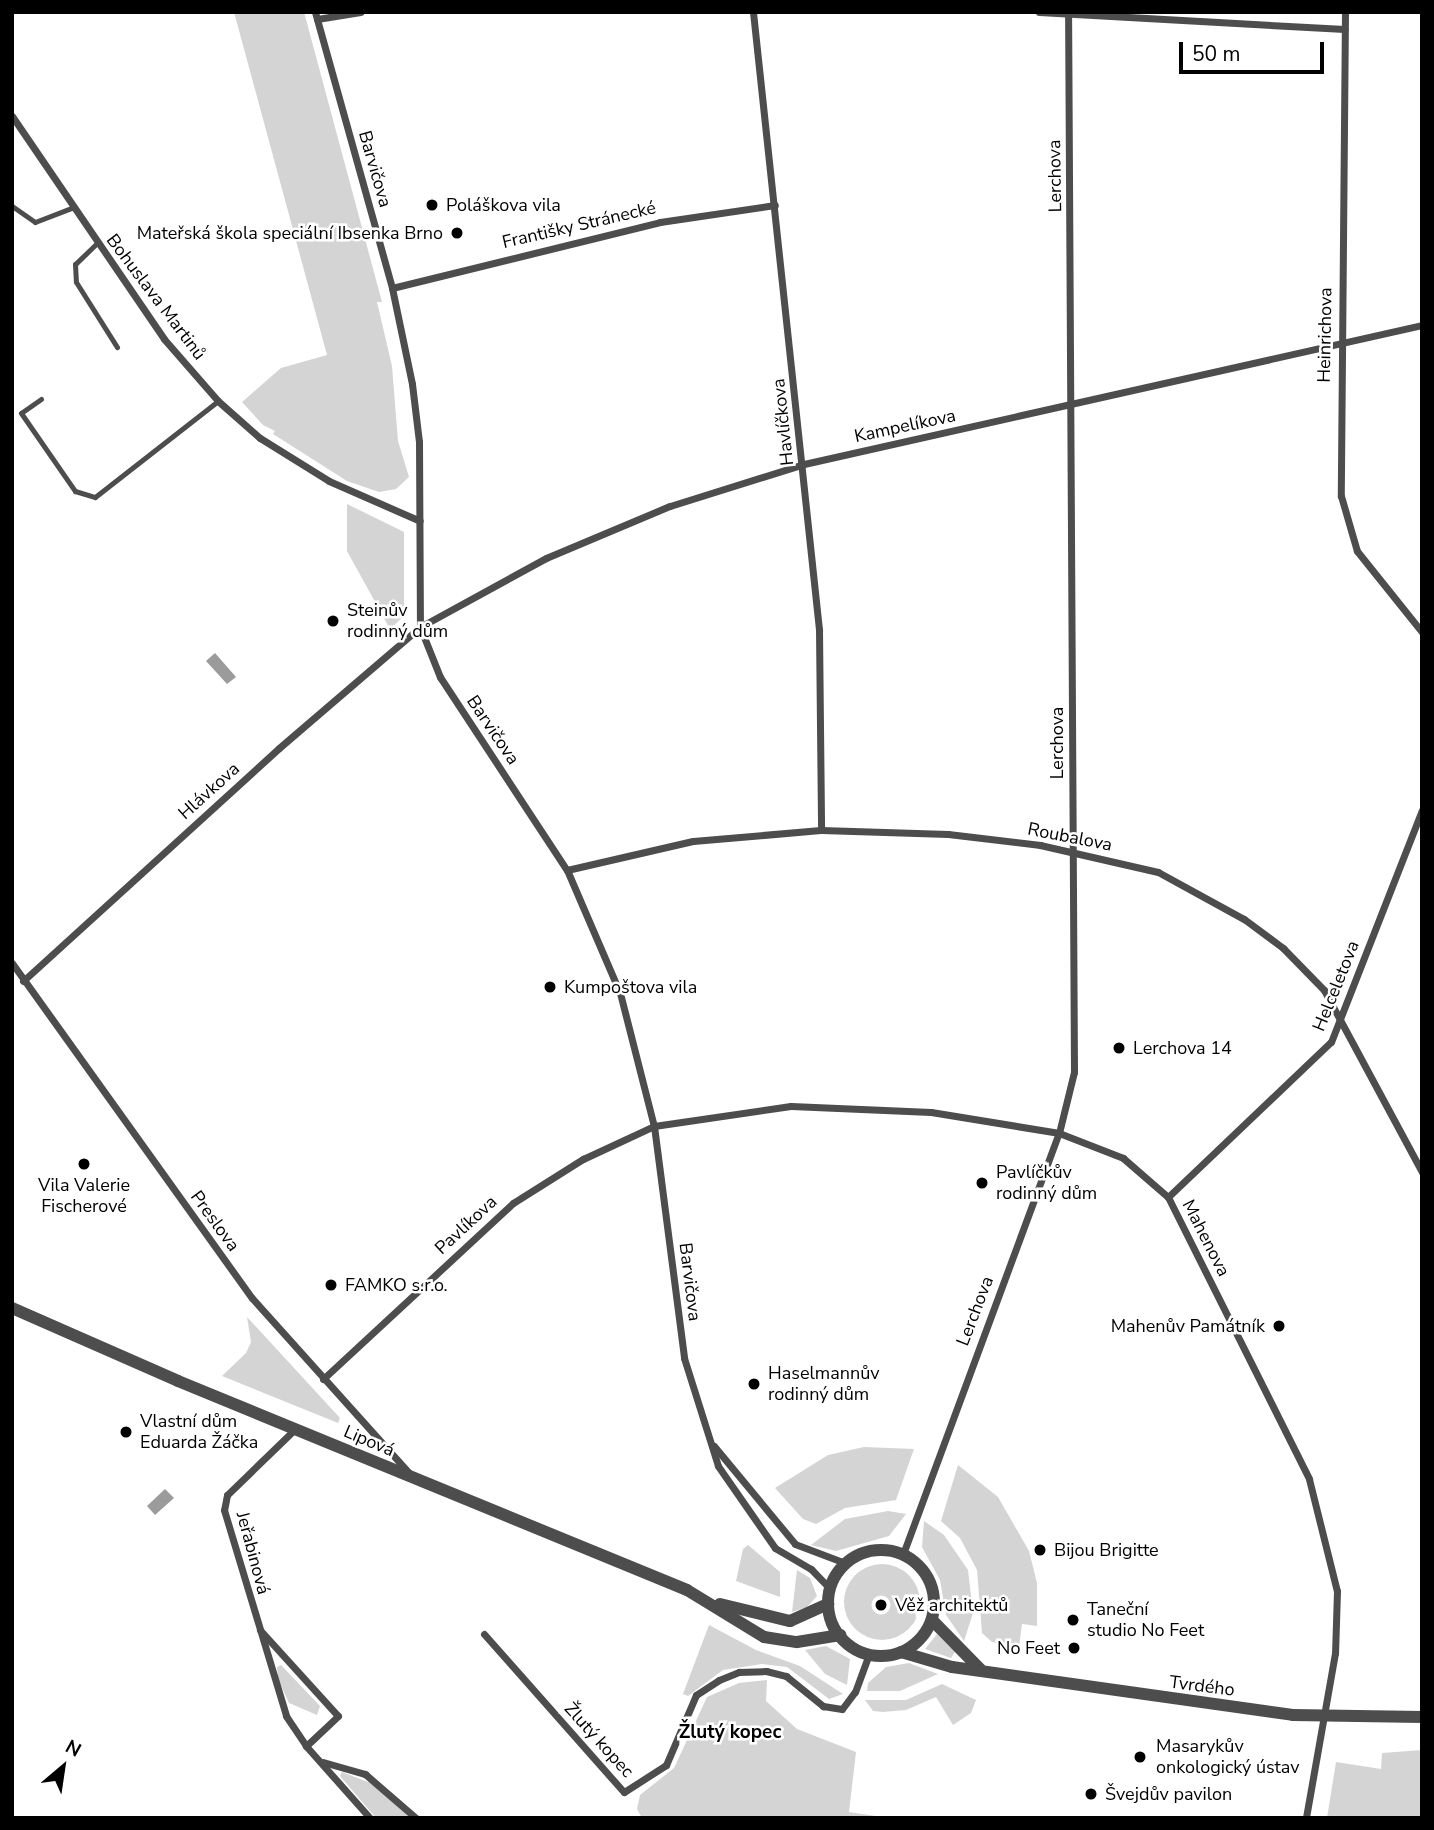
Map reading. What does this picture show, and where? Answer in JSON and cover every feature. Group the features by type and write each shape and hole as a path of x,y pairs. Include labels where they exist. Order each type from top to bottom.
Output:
{"street":[{"path":"316,15 360,12"},
{"name":"Havlíčkova","path":"753,12 804,464 819,630 821,830"},
{"path":"1039,12 1345,29"},
{"name":"Heinrichova","path":"1345,12 1339,460 1346,522 1368,569 1422,632"},
{"name":"Lerchova","path":"903,1554 1059,1133 1074,1072 1074,405 1069,14"},
{"name":"Barvičova","path":"316,15 392,288 418,425 420,628 440,677 567,870 620,993 654,1126 684,1358 718,1466 752,1521 775,1548 811,1569 830,1589"},
{"name":"Bohuslava Martinů","path":"12,116 72,208 164,338 218,401 260,438 329,481 420,521"},
{"name":"Františky Stránecké","path":"392,288 660,222 775,205"},
{"name":"Kampelíkova","path":"420,628 583,543 670,506 804,464 1422,325"},
{"name":"Hlávkova","path":"23,981 279,748 420,628"},
{"name":"Helceletova","path":"1168,1197 1331,1042 1422,810"},
{"name":"Roubalova","path":"567,870 693,841 821,830 948,834 1072,850 1158,873 1214,899 1283,948 1324,990 1341,1017 1422,1172"},
{"name":"Preslova","path":"12,963 252,1298 414,1479"},
{"name":"Mahenova","path":"654,1126 791,1106 931,1112 1059,1133 1124,1158 1168,1197 1309,1479 1336,1591 1335,1653 1325,1718"},
{"name":"Pavlíkova","path":"323,1379 513,1203 583,1159 654,1126"},
{"name":"Lipová","path":"12,1308 295,1430 714,1603 790,1621 828,1604"},
{"name":"Jeřabinová","path":"295,1430 228,1495 224,1510 286,1716 306,1746 370,1818"},
{"name":"Barvičova","path":"713,1445 795,1544 845,1563"},
{"path":"873,1550 903,1554 927,1575 935,1605 932,1620 923,1636 901,1652 869,1654 840,1635 828,1604 830,1589 845,1563 873,1550"},
{"name":"Lipová","path":"714,1603 738,1622 779,1642 840,1635"},
{"path":"932,1620 980,1669"},
{"name":"Jeřabinová","path":"258,1629 338,1716 306,1746"},
{"name":"Žlutý kopec","path":"484,1634 624,1792 666,1765 696,1695 719,1680 739,1672 766,1671 786,1676 823,1706 842,1709 855,1692 869,1654"},
{"name":"Tvrdého","path":"901,1652 952,1667 1325,1718 1422,1717"},
{"path":"1306,1818 1325,1718"},
{"path":"321,1762 365,1774 416,1818"}],"lane":[{"path":"12,206 35,222 72,208"},
{"path":"97,243 75,264 76,282 117,346"},
{"path":"41,399 21,413 75,491 96,497 218,401"}],"shaded area":[{"path":"234,12 304,12 382,302 377,302 392,366 398,441 409,477 396,489 379,492 347,481 273,434 275,431 263,425 242,402 281,368 327,355"},
{"path":"347,504 404,532 404,616 390,629 347,551"},
{"path":"215,653 236,677 227,684 206,661"},
{"path":"247,1317 340,1418 338,1423 222,1376 246,1353 251,1342"},
{"path":"864,1447 914,1449 896,1500 845,1508 816,1524 803,1519 775,1488 828,1455"},
{"path":"958,1465 998,1497 1029,1551 1037,1583 1037,1626 1022,1624 1019,1647 992,1642 982,1633 977,1570 960,1538 941,1521"},
{"path":"165,1489 174,1498 155,1515 147,1506"},
{"path":"888,1511 906,1514 889,1536 836,1551 811,1545 845,1519"},
{"path":"924,1521 944,1535 968,1570 973,1613 964,1641 946,1615 940,1580 922,1547"},
{"path":"748,1545 780,1572 780,1597 736,1581 743,1549"},
{"path":"875,1564 889,1564 903,1570 914,1581 920,1602 917,1617 909,1629 889,1640 875,1640 861,1634 850,1623 844,1609 844,1595 850,1581 861,1570"},
{"path":"797,1570 810,1578 817,1596 807,1607 792,1612"},
{"path":"709,1625 756,1650 800,1666 843,1694 829,1699 787,1667 762,1664 723,1670 688,1696 683,1694"},
{"path":"937,1634 955,1652 951,1658 925,1649"},
{"path":"826,1646 850,1659 847,1685 825,1674 805,1650"},
{"path":"909,1663 938,1674 900,1691 867,1691 868,1683 886,1667"},
{"path":"281,1665 320,1706 317,1715 289,1703 278,1679 277,1667"},
{"path":"767,1680 766,1701 797,1729 856,1752 849,1812 889,1818 642,1818 637,1809 640,1795 674,1768 707,1697 739,1683"},
{"path":"942,1684 976,1700 971,1713 953,1725 936,1697 906,1710 883,1712 873,1711 865,1700 906,1700"},
{"path":"1422,1750 1422,1818 1327,1818 1336,1762 1381,1769 1382,1753"},
{"path":"342,1772 373,1784 410,1818 376,1818 340,1776"}],"place":[{"name":"Poláškova vila","path":"432,205"},
{"name":"Mateřská škola speciální Ibsenka Brno","path":"457,233"},
{"name":"Steinův rodinný dům","path":"333,621"},
{"name":"Kumpoštova vila","path":"550,987"},
{"name":"Lerchova 14","path":"1119,1048"},
{"name":"Vila Valerie Fischerové","path":"84,1164"},
{"name":"Pavlíčkův rodinný dům","path":"982,1183"},
{"name":"FAMKO s.r.o.","path":"331,1285"},
{"name":"Mahenův Památník","path":"1279,1326"},
{"name":"Haselmannův rodinný dům","path":"754,1384"},
{"name":"Vlastní dům Eduarda Žáčka","path":"126,1432"},
{"name":"Bijou Brigitte","path":"1040,1550"},
{"name":"Věž architektů","path":"881,1605"},
{"name":"Taneční studio No Feet","path":"1073,1620"},
{"name":"No Feet","path":"1074,1648"},
{"name":"Masarykův onkologický ústav","path":"1140,1757"},
{"name":"Švejdův pavilon","path":"1091,1794"}],"district":[{"name":"Žlutý kopec","path":"730,1733"}]}
